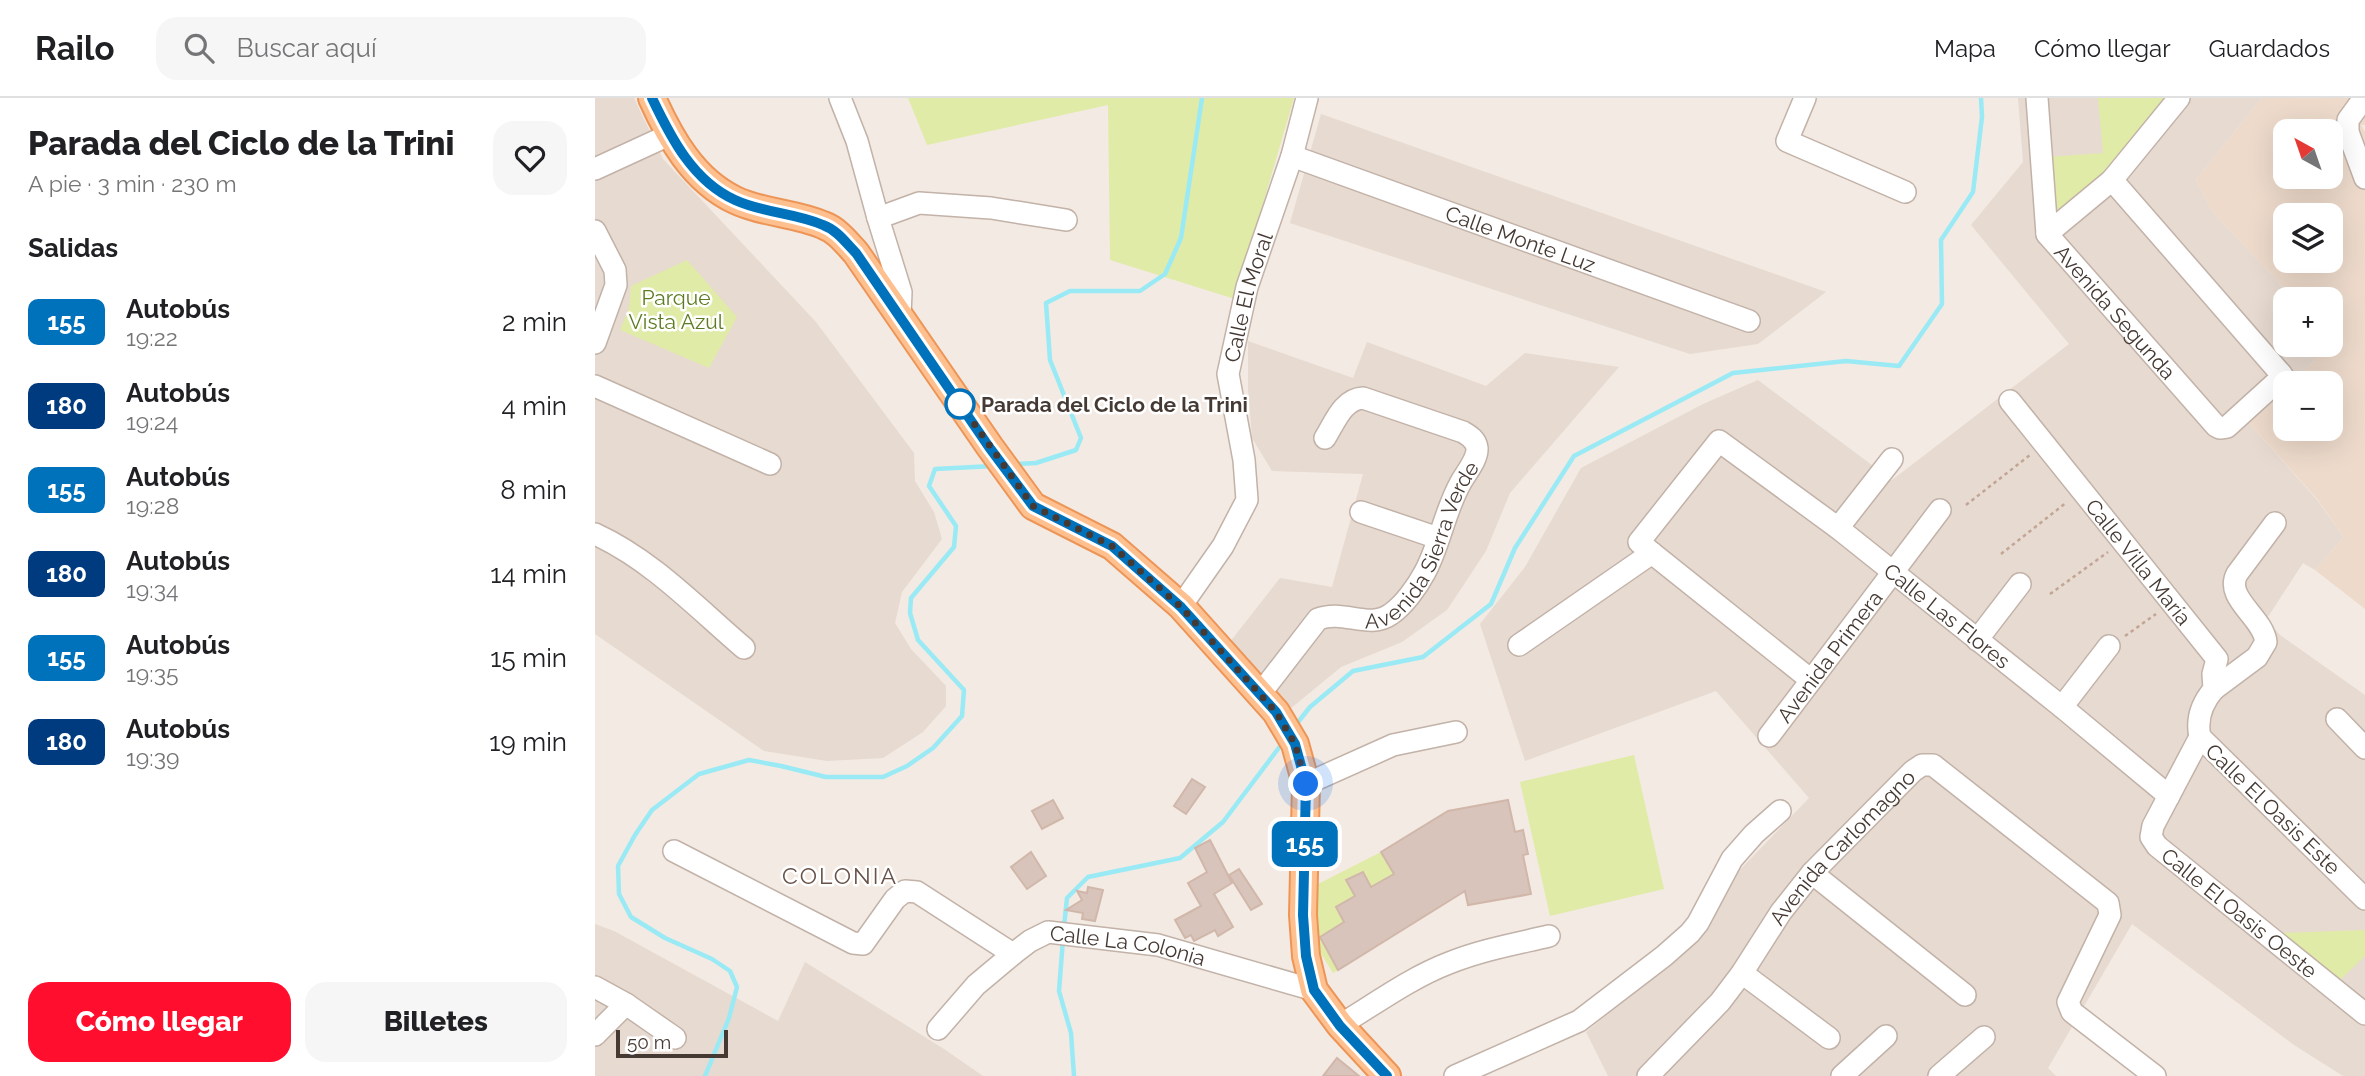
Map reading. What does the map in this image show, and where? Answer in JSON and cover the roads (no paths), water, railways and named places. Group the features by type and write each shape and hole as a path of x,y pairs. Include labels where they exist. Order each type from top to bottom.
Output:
{"main road":[{"path":"652,98 669,135 710,185 736,201 825,225 841,236 856,253 989,447 1033,506 1112,546 1181,607 1268,703 1295,744 1306,784 1303,915 1306,956 1314,990 1340,1026 1387,1076"}],"street":[{"path":"840,98 857,141 901,292 900,316"},
{"name":"Calle El Moral","path":"1181,607 1223,546 1247,500 1244,460 1228,374 1248,287 1292,156 1307,98"},
{"path":"1805,98 1787,141 1905,192"},
{"name":"Avenida Segunda","path":"2036,98 2047,234 2220,428 2227,427 2281,379 2280,370 2112,180"},
{"path":"2047,234 2112,180 2179,98"},
{"path":"2364,98 2348,120 2350,136 2365,178"},
{"path":"595,169 669,135"},
{"path":"2350,136 2365,156"},
{"name":"Calle Monte Luz","path":"1292,156 1749,321"},
{"path":"878,218 919,203 991,208 1066,220"},
{"path":"595,231 615,270 616,285 595,343"},
{"path":"595,386 770,464"},
{"name":"Avenida Sierra Verde","path":"1268,703 1277,672 1318,619 1327,615 1343,615 1379,621 1397,609 1425,572 1453,496 1475,457 1477,448 1472,438 1463,432 1363,398 1356,398 1346,404 1325,438"},
{"name":"Calle Villa María","path":"2010,401 2217,659 2213,674 2214,690 2205,699 2197,724 2200,737"},
{"name":"Calle Las Flores","path":"1652,552 1639,542 1719,441 1838,528 2169,796"},
{"path":"1838,528 1892,459"},
{"name":"Avenida Primera","path":"1769,736 1940,510"},
{"path":"1361,512 1438,538"},
{"path":"2214,690 2257,657 2266,642 2263,629 2236,594 2234,579 2276,523"},
{"path":"595,534 618,545 646,565 744,649"},
{"path":"1519,645 1652,552 1811,680"},
{"path":"1977,640 2020,584"},
{"path":"2062,707 2113,644"},
{"path":"2337,719 2365,748"},
{"path":"1306,784 1393,746 1456,732"},
{"name":"Calle El Oasis Este","path":"2169,796 2200,737 2365,899"},
{"name":"Avenida Carlomagno","path":"1648,1076 1720,1002 1781,912 1812,873 1913,771 1922,765 1933,765 2108,902 2110,915 2069,1002 2072,1012 2155,1076"},
{"name":"Calle El Oasis Oeste","path":"2169,796 2153,826 2151,836 2157,846 2365,1014"},
{"path":"1455,1076 1579,1021 1664,956 1698,923 1732,859 1754,834 1780,811"},
{"path":"674,851 853,943 863,944 895,899 905,891 917,892 1013,954"},
{"path":"1812,873 1965,995"},
{"name":"Calle La Colonia","path":"938,1029 976,985 1030,941 1048,932 1158,945 1314,990"},
{"path":"1340,1026 1401,987 1447,963 1549,936"},
{"path":"1742,973 1829,1038"},
{"path":"595,987 626,1004 675,1038"},
{"path":"595,1035 626,1004"},
{"path":"1842,1076 1886,1036"},
{"path":"1939,1076 1984,1037"}],"waterway":[{"path":"1016,464 1036,463 1076,450 1081,438 1050,360 1046,303 1070,291 1140,291 1165,274 1181,238 1202,98"},
{"path":"1295,726 1310,707 1353,671 1423,657 1491,604 1515,548 1574,456 1733,373 1846,361 1899,366 1942,304 1941,240 1973,192 1982,117 1981,98"},
{"path":"705,1076 729,1018 737,987 730,971 712,959 665,938 631,917 619,894 618,866 652,810 699,774 749,760 826,777 883,777 907,766 933,748 962,716 964,690 918,640 910,613 911,598 954,547 956,526 929,486 935,469 993,466"},
{"path":"1064,927 1067,898 1088,877 1180,858 1223,822 1284,741"},
{"path":"1063,939 1059,991 1071,1033 1074,1076"}],"place":[{"name":"Parada del Ciclo de la Trini","path":"960,404"}],"district":[{"name":"COLONIA","path":"840,875"}],"park label":[{"name":"Parque Vista Azul","path":"676,309"}]}
